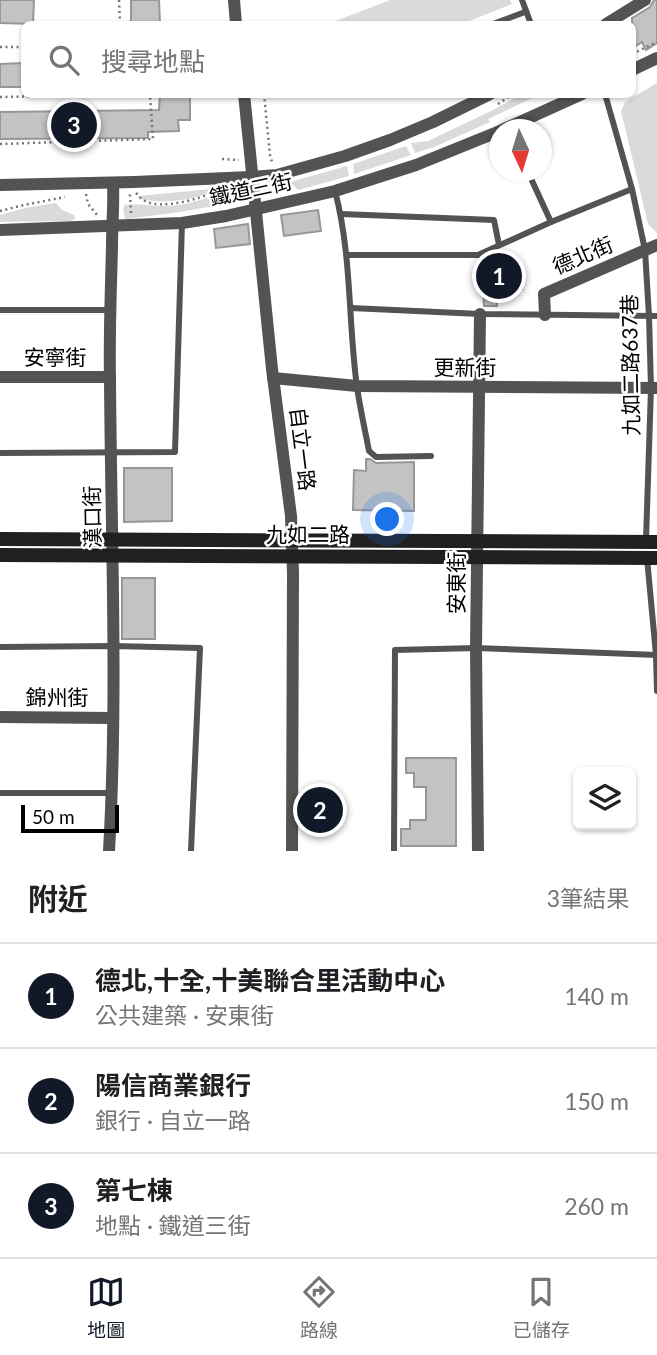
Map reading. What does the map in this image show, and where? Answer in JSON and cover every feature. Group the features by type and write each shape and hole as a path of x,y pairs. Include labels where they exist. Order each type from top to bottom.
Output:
{"street":[{"path":"234,0 236,21"},
{"path":"611,21 645,0"},
{"path":"636,68 657,58"},
{"name":"自立一路","path":"244,98 292,540 292,851"},
{"name":"鐵道三街","path":"0,185 277,175 379,144 482,98"},
{"name":"鐵道三街","path":"534,119 574,98"},
{"name":"鐵道三街","path":"0,230 183,223 334,191 416,165 489,135"},
{"name":"漢口街","path":"109,851 113,793 110,310 113,183"},
{"name":"德北街","path":"545,314 544,294 651,248"},
{"name":"安東街","path":"478,851 476,558 480,314"},
{"name":"安寧街","path":"0,377 110,377"},
{"name":"更新街","path":"274,378 357,386 654,388"},
{"name":"九如二路","path":"0,539 651,542"},
{"name":"九如二路","path":"0,555 652,558"},
{"name":"錦州街","path":"0,717 113,718"}],"lane":[{"path":"522,0 530,21"},
{"path":"501,21 525,12"},
{"name":"九如二路637巷","path":"606,98 651,248 654,388 651,542"},
{"path":"533,182 551,222"},
{"path":"347,254 478,255 632,189"},
{"path":"334,191 341,214 347,254 357,386 369,451 376,457 431,456"},
{"path":"341,214 494,220 499,245"},
{"path":"0,453 175,452 183,223"},
{"path":"351,307 480,314 653,316"},
{"path":"0,310 110,310"},
{"path":"652,558 657,691"},
{"path":"0,647 200,648 191,851"},
{"path":"394,851 395,650 476,648 657,655"},
{"path":"0,793 113,793"}],"path":[{"path":"119,0 120,21"},
{"path":"636,52 657,42"},
{"path":"0,47 21,47"},
{"path":"0,97 21,97"},
{"path":"0,144 153,139 150,98"},
{"path":"264,98 270,155 274,164"},
{"path":"216,186 215,192 220,205"},
{"path":"131,213 130,195 134,191 145,202 160,204 188,201 215,192"},
{"path":"86,192 88,204 97,215"},
{"path":"0,211 74,195"}],"shaded area":[{"path":"390,0 510,0 512,4 470,21 336,21"},
{"path":"657,83 657,233 648,224 621,111 625,102 636,98"},
{"path":"515,98 533,98 488,119 489,122 415,153 411,143 428,141"},
{"path":"406,146 411,155 354,174 353,164"},
{"path":"347,166 349,176 298,190 290,182"},
{"path":"211,189 212,192 176,201 149,201 139,199 138,196"},
{"path":"206,198 216,199 215,206 125,219 123,209 125,205 172,206"},
{"path":"56,203 62,210 74,215 75,219 0,222 0,215"}],"building":[{"path":"0,0 34,0 33,21 0,23"},
{"path":"131,0 159,0 160,21 131,21"},
{"path":"654,0 657,0 657,43 646,50 642,42 636,46 636,21 632,21 632,18 650,7"},
{"path":"21,63 21,87 0,87 0,64"},
{"path":"160,98 190,98 190,120 178,120 179,131 148,132 148,138 0,139 0,112 159,110"},
{"path":"318,210 321,231 284,236 281,215"},
{"path":"248,224 250,244 216,248 214,229"},
{"path":"507,256 522,289 497,290 497,306 484,306 482,263 488,259"},
{"path":"366,459 376,463 414,462 414,511 353,510 354,470 366,471"},
{"path":"124,468 172,468 172,521 124,522"},
{"path":"122,578 155,578 155,639 122,639"},
{"path":"406,758 456,758 456,846 401,846 401,829 410,829 410,820 426,820 426,787 414,787 414,773 406,773"}],"place":[{"name":"第七棟","path":"74,125"},
{"name":"德北,十全,十美聯合里活動中心","path":"499,276"},
{"name":"陽信商業銀行","path":"320,810"}]}
